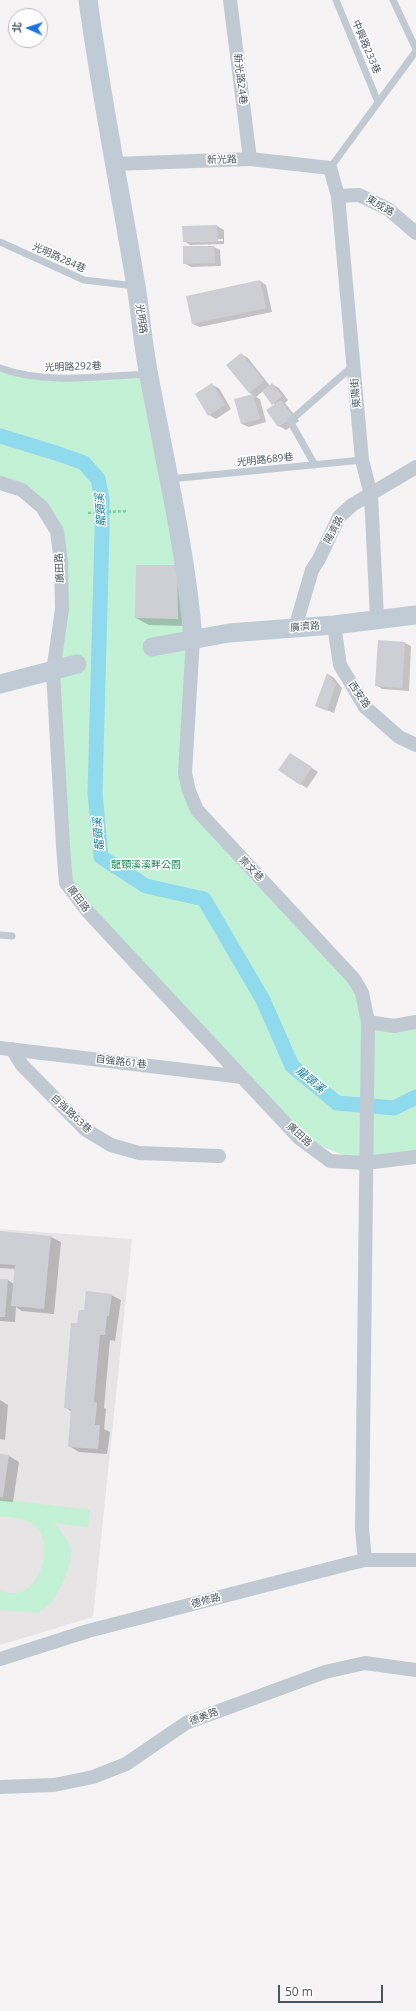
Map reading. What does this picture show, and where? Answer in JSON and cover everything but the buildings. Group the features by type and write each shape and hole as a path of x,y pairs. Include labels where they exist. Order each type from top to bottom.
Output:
{"main road":[{"name":"光明路","path":"88,0 114,164 136,286 149,374 169,479 190,608 193,639"},
{"name":"廣濟路","path":"152,647 229,633 334,625 376,618 416,614"},
{"path":"0,684 53,672 77,664"}],"street":[{"name":"新光路24巷","path":"230,0 250,159"},
{"name":"新光路","path":"114,164 250,159 330,168"},
{"name":"東陽街","path":"330,168 338,196 362,460 371,495 376,618"},
{"name":"東成路","path":"338,196 359,195 388,209 416,232"},
{"name":"陽濟路","path":"295,628 312,570 319,559 339,517 352,505 416,467"},
{"name":"廣田路","path":"0,483 22,490 37,502 42,507 57,531 61,562 62,609 53,672 66,883 89,913 299,1138 330,1161 365,1163 416,1157"},
{"name":"西安路","path":"334,625 340,665 365,707 399,737 416,745"},
{"name":"崇文巷","path":"193,639 185,773 189,791 197,810 354,979 362,993 368,1022 368,1119 365,1163 362,1529 364,1560"},
{"path":"368,1022 394,1026 416,1022"},
{"name":"自強路61巷","path":"6,1049 242,1077"},
{"name":"自強路63巷","path":"6,1049 86,1130 111,1145 139,1153 219,1156"},
{"name":"德修路","path":"0,1659 88,1631 364,1560 416,1560"},
{"name":"德美路","path":"0,1787 54,1785 93,1776 126,1764 186,1723 326,1672 365,1663 416,1670"}],"lane":[{"name":"中興路233巷","path":"336,0 378,102"},
{"name":"中興路233巷","path":"330,168 416,50 393,0"},
{"name":"光明路284巷","path":"0,242 84,280 107,284 136,286"},
{"path":"315,465 290,420 354,365"},
{"name":"光明路292巷","path":"0,368 32,377 49,378 149,374"},
{"name":"光明路689巷","path":"169,479 362,460"},
{"path":"0,935 12,936"}],"path":[{"path":"88,513 126,511"}],"shaded area":[{"path":"0,1229 132,1239 93,1617 0,1645"}],"green space":[{"name":"龍頸溪溪畔公園","path":"0,368 32,377 149,374 197,636 185,773 197,810 354,979 368,1022 416,1022 416,1157 365,1163 299,1138 66,883 53,672 61,562 42,507 0,483"},
{"path":"0,1499 90,1510 88,1527 54,1523 70,1546 71,1552 69,1568 54,1598 38,1613 0,1610 0,1591 15,1593 25,1590 33,1584 43,1563 44,1552 40,1531 33,1524 13,1517 0,1516"}],"waterway":[{"name":"龍頸溪","path":"0,436 84,463 98,479 102,499 102,532 95,793 101,857 146,886 204,899 263,1000 292,1066 337,1103 394,1108 416,1097"}]}
